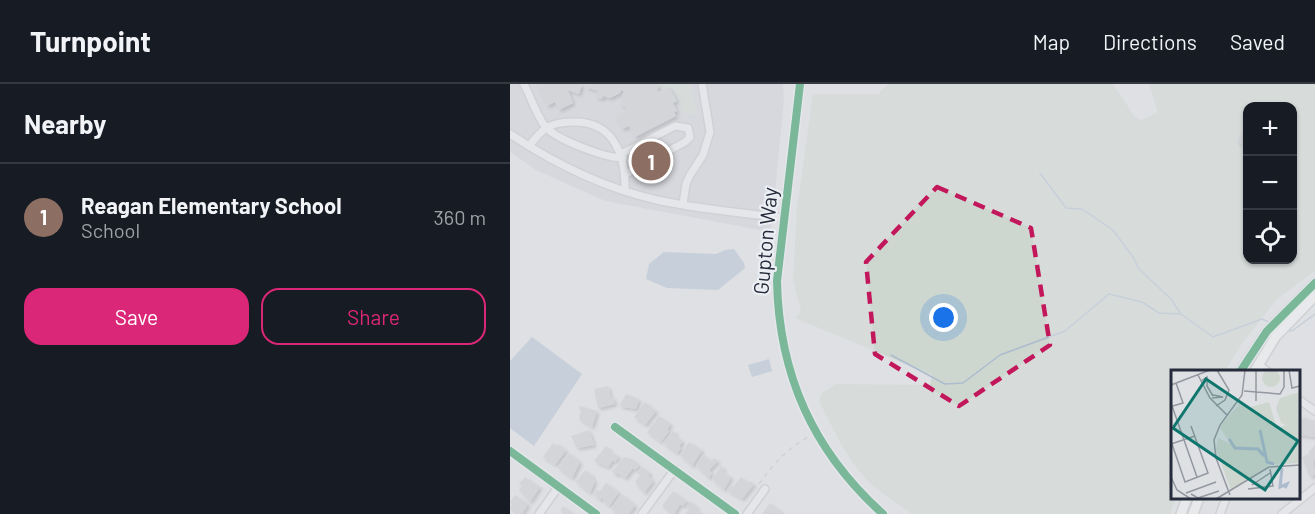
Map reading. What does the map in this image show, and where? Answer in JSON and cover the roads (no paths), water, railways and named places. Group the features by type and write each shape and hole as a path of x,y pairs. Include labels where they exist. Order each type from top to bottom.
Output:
{"main road":[{"path":"1241,370 1260,340 1282,314 1315,283"},
{"path":"1256,368 1291,319 1315,296"},
{"path":"1181,514 1187,499"},
{"path":"1193,514 1199,499"}],"street":[{"path":"524,84 546,128 579,147 604,156 622,156 675,126 688,128 690,137 685,142 626,174"},
{"path":"683,204 686,184 703,155 710,132 702,84"},
{"name":"Gupton Way","path":"800,84 777,281 785,352 808,419 821,443 849,481 883,514"},
{"path":"529,146 546,128 565,122 588,123 610,136 622,156 626,174 625,191"},
{"path":"510,134 580,174 625,191 657,200 785,218"},
{"path":"1300,400 1315,411"},
{"path":"615,427 735,514"},
{"path":"510,451 596,514"},
{"path":"642,514 675,469"},
{"path":"539,514 559,486"},
{"path":"747,514 762,487"},
{"path":"1282,514 1315,488"},
{"path":"1220,514 1227,499"}],"water":[{"path":"734,249 745,268 718,290 667,288 646,279 649,264 664,252 716,254"},
{"path":"532,337 582,374 534,446 510,428 510,361"},
{"path":"769,359 772,371 752,377 748,365"}],"waterway":[{"path":"1040,173 1066,208 1082,209 1113,230 1139,269 1171,299 1181,314 1213,337 1262,319 1271,323"},
{"path":"891,355 945,384 963,383 1000,355 1065,331 1109,294 1142,302 1159,313 1181,314"},
{"path":"1286,330 1292,331 1315,314"}],"place":[{"name":"Reagan Elementary School","path":"651,161"}]}
